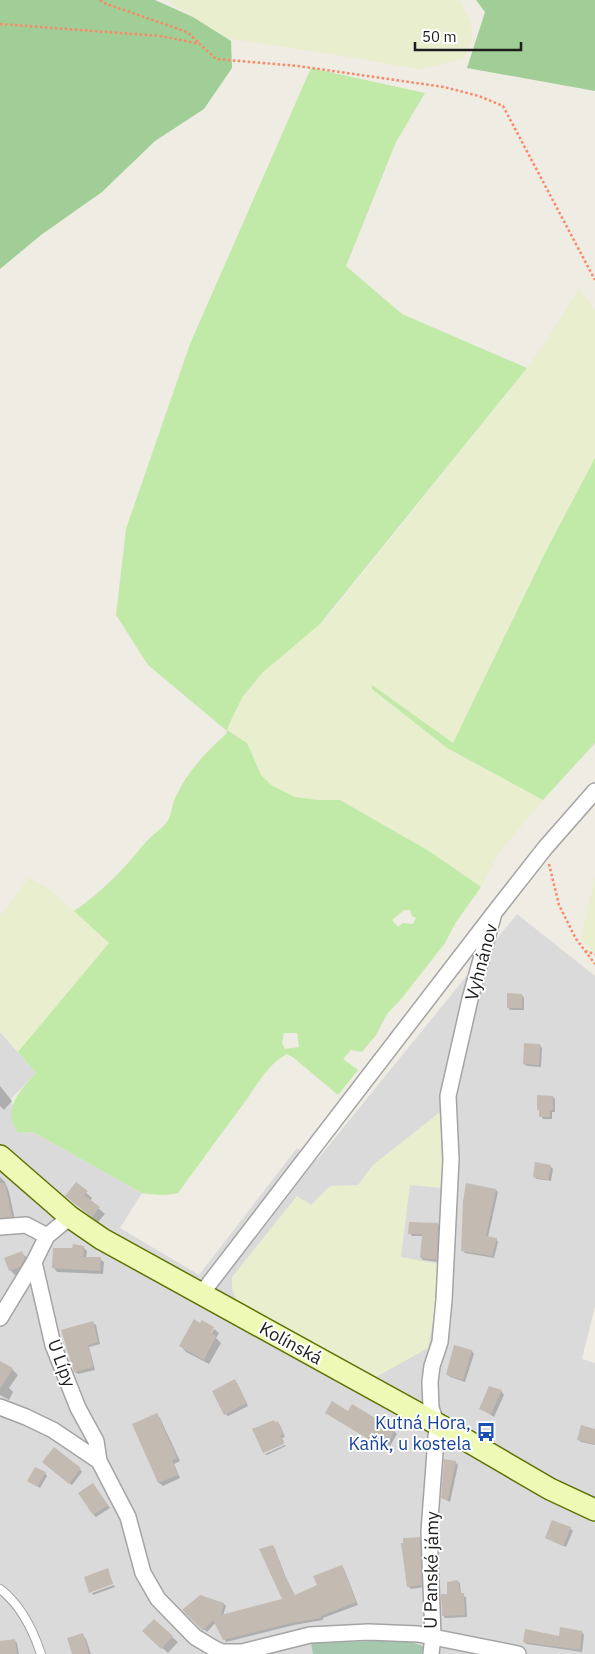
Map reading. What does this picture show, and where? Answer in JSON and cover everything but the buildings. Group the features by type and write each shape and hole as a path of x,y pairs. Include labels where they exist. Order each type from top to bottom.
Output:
{"street":[{"path":"494,914 545,848 595,791"},
{"name":"Vyhnánov","path":"202,1293 494,914"},
{"name":"Vyhnánov","path":"437,1425 431,1408 430,1382 432,1366 440,1342 444,1300 451,1159 448,1096 470,999 494,914"},
{"name":"Kolínská","path":"0,1156 70,1217 102,1239 459,1436 550,1489 595,1510"},
{"path":"0,1318 48,1236 70,1217"},
{"path":"0,1227 26,1225 48,1236"},
{"name":"U Lípy","path":"34,1262 53,1345 78,1408 96,1442 99,1461"},
{"name":"U Panské jámy","path":"0,1407 26,1416 53,1430 99,1461 128,1517 143,1573 158,1599 195,1636 222,1652 274,1649 310,1635 368,1632 433,1636 429,1532 437,1425"},
{"path":"432,1654 433,1636 518,1654"}],"lane":[{"path":"0,1589 21,1610 41,1654"}],"path":[{"path":"100,0 187,32 216,59 298,66 444,87 479,96 503,106 595,280"},
{"path":"0,24 160,36 200,44"},
{"path":"545,848 559,905 576,939 595,964"},
{"path":"585,950 595,954"}],"shaded area":[{"path":"517,914 595,976 595,1306 582,1359 595,1363 595,1654 0,1654 0,1032 36,1073 11,1099 19,1133 33,1132 142,1193 120,1228 199,1275 297,1148 317,1160"}],"green space":[{"path":"0,0 155,0 193,17 231,41 232,68 204,109 155,141 102,192 41,235 0,269"},
{"path":"167,0 460,0 471,25 472,40 463,59 420,69 226,38"},
{"path":"476,0 595,0 595,91 467,68 485,12"},
{"path":"311,68 425,93 396,142 346,266 402,314 527,368 320,624 263,672 243,696 227,730 247,743 261,775 271,785 295,797 340,800 429,851 481,887 456,922 445,943 387,1014 376,1035 362,1052 351,1050 343,1059 358,1070 338,1095 287,1054 264,1074 178,1193 160,1195 142,1193 33,1132 19,1133 11,1117 14,1102 36,1073 18,1052 109,943 74,911 112,880 167,822 176,796 186,778 227,731 148,665 116,615 126,529 190,344","holes":["404,910 410,910 412,916 416,918 413,924 403,923 398,927 392,920","284,1033 297,1033 299,1047 285,1049 282,1043"]},
{"path":"579,288 595,310 595,458 546,551 452,744 372,686 372,689 447,748 543,800 500,851 481,887 429,851 340,800 295,797 271,785 261,775 247,743 227,730 243,696 263,672 299,639 327,618 519,379 547,340"},
{"path":"595,458 595,743 543,800 447,748 372,689 372,685 453,743 546,551"},
{"path":"595,877 595,952 581,939"},
{"path":"29,878 48,888 109,943 18,1052 0,1031 0,916"},
{"path":"440,1112 443,1188 410,1185 401,1257 438,1264 434,1315 428,1348 374,1378 236,1300 232,1288 232,1277 297,1196 311,1205 330,1186 358,1185 373,1165"},
{"path":"406,1640 425,1647 425,1654 313,1654 311,1643"}],"place":[{"name":"Kutná Hora, Kaňk, u kostela","path":"486,1432"}]}
